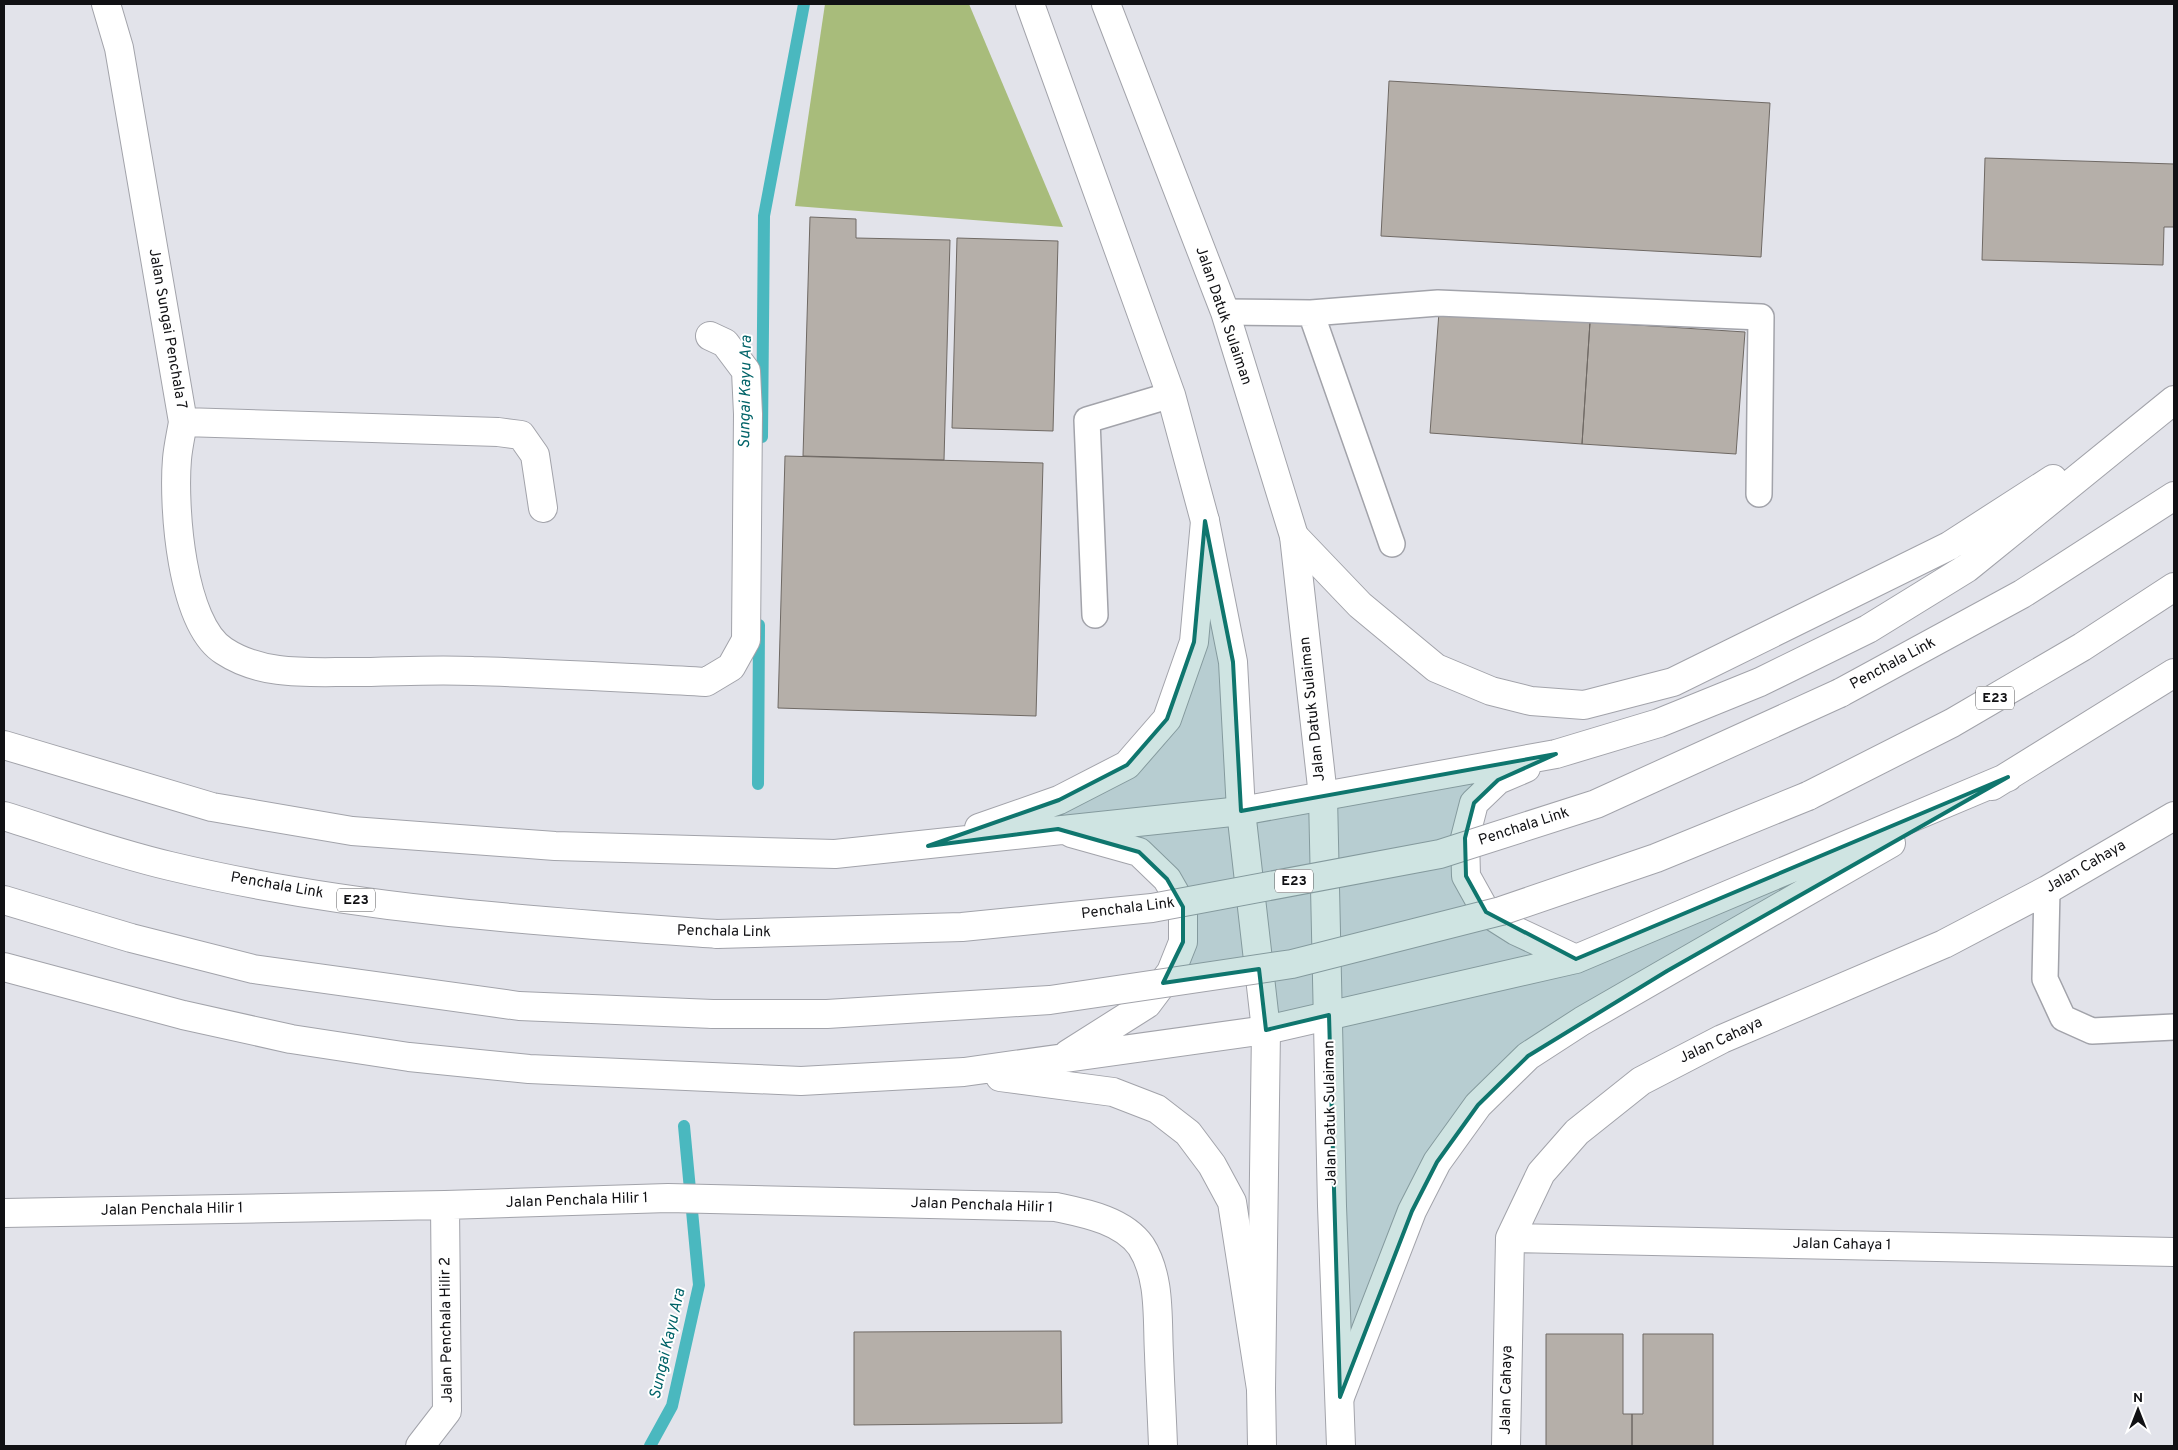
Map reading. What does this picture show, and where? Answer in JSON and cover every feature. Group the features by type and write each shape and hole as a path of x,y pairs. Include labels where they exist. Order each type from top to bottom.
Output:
{"main road":[{"name":"Jalan Sungai Penchala 7","path":"106,4 119,48 183,422 498,432 522,436 535,455 542,508"},
{"path":"1030,4 1171,395 1205,521 1233,662 1241,811 1266,1030 1261,1389 1262,1446"},
{"name":"Jalan Datuk Sulaiman","path":"1106,4 1225,312 1294,536 1323,796 1332,1206 1341,1446"},
{"path":"183,422 177,460 177,507 191,602 206,633 223,651 266,669 295,673 470,671 706,682 731,667 746,640 748,414 746,371 725,343 710,336"},
{"path":"1294,536 1360,605 1436,668 1491,691 1531,701 1584,705 1673,682 1949,546 2173,401"},
{"path":"4,745 212,807 352,831 555,846 824,854 928,846 1058,829 1241,811 1556,754 1659,723 1760,682 1868,629 1967,568 2173,401"},
{"name":"Penchala Link","path":"4,816 169,866 270,887 522,921 717,934 962,927 1152,908 1440,854 1596,804 1840,693 2022,594 2174,496"},
{"path":"928,846 1059,800 1126,764 1167,719 1194,642 1205,521"},
{"name":"E23","path":"4,900 131,938 252,968 519,1006 713,1014 827,1014 1060,999 1292,964 1501,911 1656,858 1808,796 1952,723 2082,647 2174,587"},
{"path":"1340,1397 1412,1211 1437,1162 1478,1105 1528,1056 1582,1021 1667,971 2008,777 2174,673"},
{"path":"1556,754 1498,780 1474,803 1465,838 1466,876 1486,912 1516,931 1576,959"},
{"path":"4,967 210,1021 290,1039 409,1057 529,1069 801,1081 964,1072 1266,1030 1576,959 2008,777"},
{"name":"Jalan Cahaya","path":"1506,1446 1510,1238 1542,1173 1577,1132 1641,1081 1722,1039 1944,944 2047,890 2174,816"},
{"path":"1058,829 1139,852 1167,879 1183,907 1183,942 1171,972 1147,1004 1059,1059"},
{"path":"964,1072 1113,1092 1157,1109 1188,1133 1212,1165 1232,1202 1261,1389"},
{"name":"Jalan Penchala Hilir 1","path":"4,1213 445,1205 668,1198 1056,1207 1097,1216 1118,1227 1140,1246 1153,1274 1163,1446"},
{"name":"Jalan Penchala Hilir 2","path":"420,1446 447,1411 445,1205"},
{"name":"Jalan Cahaya 1","path":"1510,1238 2174,1252"}],"lane":[{"path":"1225,312 1311,312 1438,303 1761,317 1759,494"},
{"path":"1311,312 1392,544"},
{"path":"1095,614 1087,420 1171,395"},
{"path":"2047,890 2045,979 2063,1018 2092,1031 2174,1027"}],"highlighted area":[{"path":"1205,521 1233,662 1241,811 1556,754 1498,780 1474,803 1465,838 1466,876 1486,912 1576,959 2008,777 1667,971 1528,1056 1478,1105 1437,1162 1412,1211 1340,1397 1329,1015 1266,1030 1259,969 1163,983 1183,942 1183,907 1167,879 1139,852 1058,829 928,846 1059,800 1127,765 1167,719 1194,642"}],"green space":[{"path":"825,4 969,4 1063,227 795,206"}],"building":[{"path":"1389,81 1770,103 1761,257 1381,236"},
{"path":"1985,158 2174,164 2174,227 2164,227 2163,265 1982,260"},
{"path":"810,217 856,219 856,238 950,240 944,460 803,456"},
{"path":"957,238 1058,241 1053,431 952,428"},
{"path":"1439,312 1590,322 1582,444 1430,433"},
{"path":"1590,322 1745,332 1736,454 1582,444"},
{"path":"785,456 1043,463 1036,716 778,708"},
{"path":"1061,1331 1062,1423 854,1425 854,1332"},
{"path":"1546,1334 1623,1334 1623,1414 1632,1414 1632,1446 1546,1446"},
{"path":"1643,1334 1713,1334 1713,1446 1632,1446 1632,1414 1643,1414"}],"waterway":[{"name":"Sungai Kayu Ara","path":"762,437 764,216 804,4"},
{"name":"Sungai Kayu Ara","path":"758,784 759,625"},
{"name":"Sungai Kayu Ara","path":"650,1446 672,1406 699,1285 684,1126"}]}
